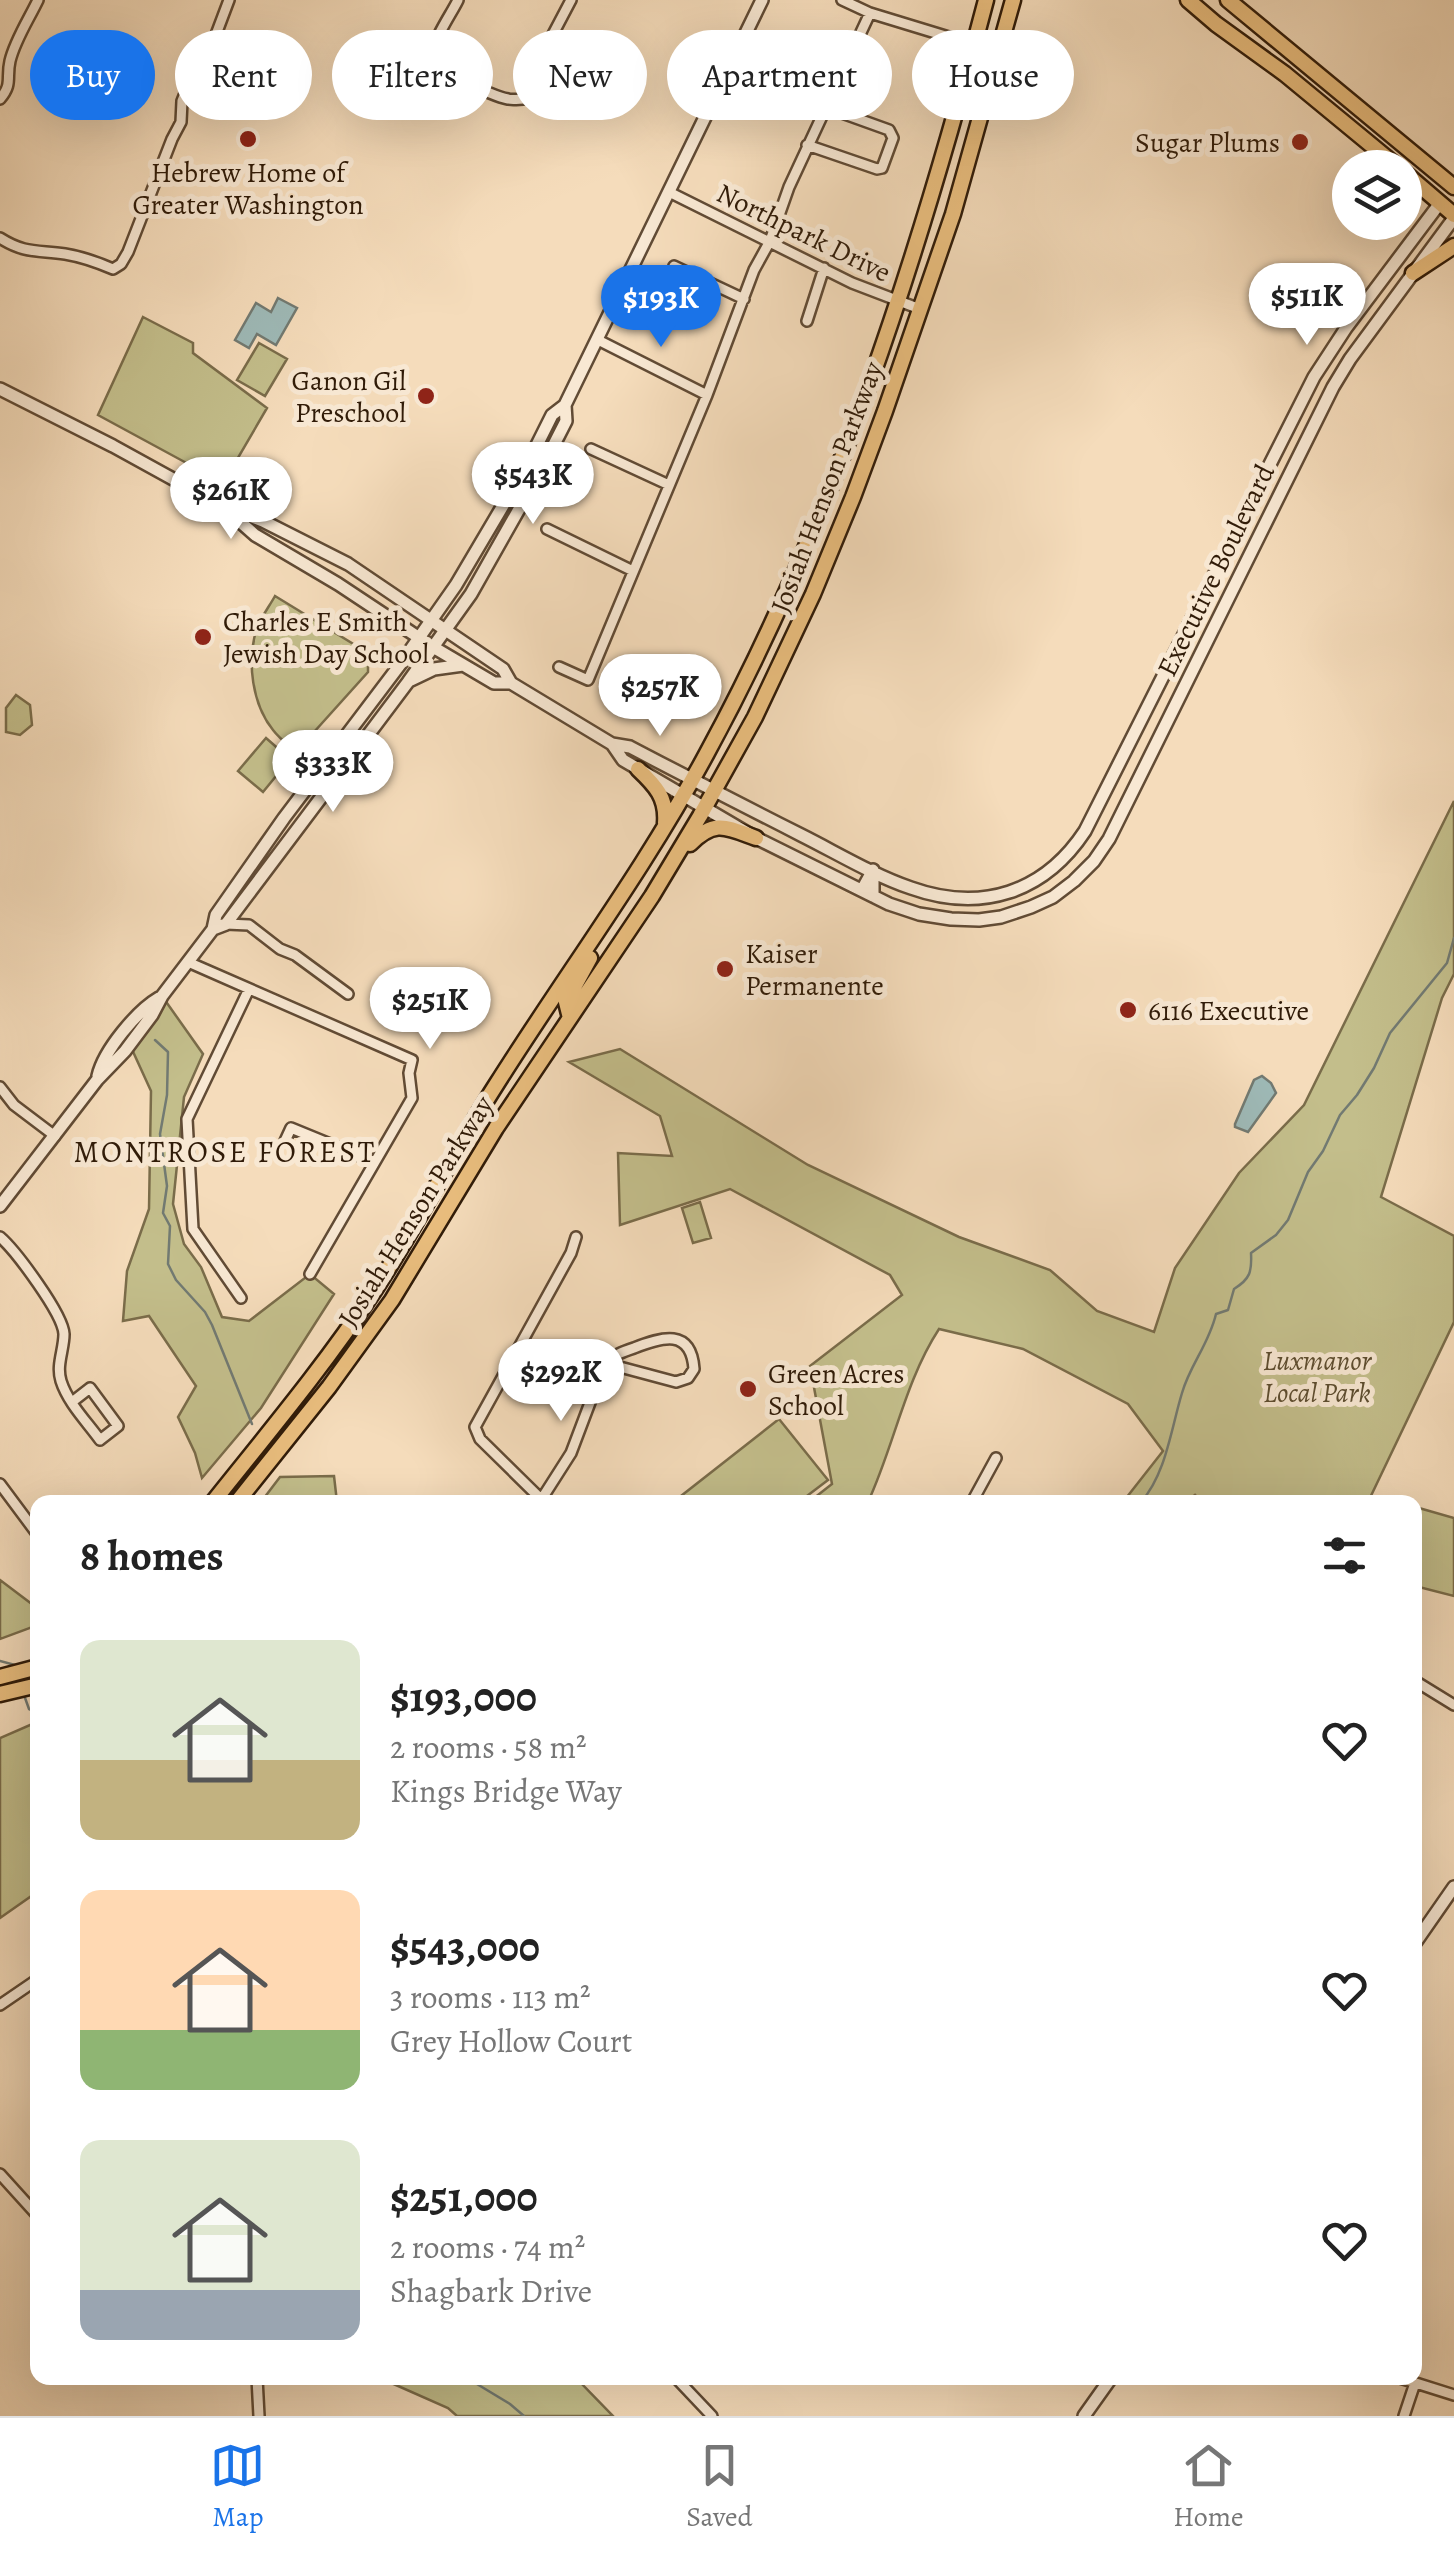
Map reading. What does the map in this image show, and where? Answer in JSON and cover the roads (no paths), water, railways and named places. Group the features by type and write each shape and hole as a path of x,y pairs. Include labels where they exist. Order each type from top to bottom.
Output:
{"main road":[{"name":"Josiah Henson Parkway","path":"978,30 986,0"},
{"name":"Josiah Henson Parkway","path":"243,1495 376,1324 496,1128 675,859 764,699 853,497 920,309 958,196 1013,0"},
{"path":"1188,0 1377,150"},
{"path":"1228,0 1453,185 1440,202"},
{"name":"Josiah Henson Parkway","path":"218,1495 372,1294 485,1102 604,925 684,796 766,636 830,488 898,301 953,120"},
{"path":"1422,187 1454,216"},
{"path":"1413,273 1454,246"},
{"path":"638,769 664,800 665,828"},
{"path":"675,859 712,828 728,828 756,838"},
{"path":"570,1018 568,998 604,925"},
{"path":"0,1677 30,1669"},
{"path":"0,1694 30,1688"}],"street":[{"path":"0,99 10,84 13,53 38,0"},
{"path":"4,243 28,252 91,259 113,270 120,264 181,122 186,91 200,77 230,0"},
{"path":"458,0 435,46 437,59 460,77 509,100 524,99 532,92 551,38 571,0"},
{"path":"0,1206 152,1016 162,996 213,929 216,915 272,834 456,585 552,415 565,405 762,0"},
{"path":"842,0 927,30"},
{"path":"862,30 870,13"},
{"path":"559,667 588,680 818,120"},
{"path":"806,145 882,168 893,138 888,130 861,120"},
{"name":"Northpark Drive","path":"669,192 824,268 920,309"},
{"name":"Executive Boulevard","path":"873,870 932,894 994,897 1034,881 1067,854 1114,772 1306,391 1346,328 1440,202"},
{"name":"Executive Boulevard","path":"612,744 623,760 756,838 909,912 940,918 1000,917 1063,890 1085,872 1109,839 1350,359 1454,216"},
{"path":"674,266 744,299"},
{"path":"807,321 824,268"},
{"path":"598,340 707,395"},
{"path":"0,389 222,506 262,520 348,564 502,669 511,683 612,744 630,746 873,870 867,893"},
{"path":"1306,391 1326,402"},
{"path":"226,924 408,682 479,580 566,421 565,405"},
{"path":"591,449 669,485"},
{"path":"1265,470 1287,481"},
{"path":"222,506 254,536 338,584 433,647 494,683 511,683"},
{"path":"548,529 633,571"},
{"path":"1217,568 1244,569"},
{"path":"408,682 434,669 463,665"},
{"path":"1153,695 1174,708"},
{"path":"1114,772 1137,784"},
{"path":"244,900 249,925"},
{"path":"213,929 226,924 249,925 348,994"},
{"path":"188,962 412,1060 412,1098 310,1274"},
{"path":"241,1298 193,1229 187,1119 249,989"},
{"path":"0,1087 14,1105 55,1136"},
{"path":"286,1141 292,1128 374,1162"},
{"path":"0,1237 13,1248 58,1315 64,1337 59,1370 72,1402 100,1440 118,1426 90,1388 72,1402"},
{"path":"536,1495 480,1438 475,1428 571,1253 576,1237"},
{"path":"546,1495 571,1453 605,1363 614,1354 676,1339 693,1354 694,1369 688,1378 676,1382 605,1363"},
{"path":"976,1495 996,1458"},
{"path":"0,1484 30,1524"},
{"path":"1422,1686 1454,1705"},
{"path":"1422,1933 1454,1887"},
{"path":"0,2004 30,1985"},
{"path":"0,2174 30,2207"},
{"path":"257,2385 259,2416"},
{"path":"683,2385 712,2416"},
{"path":"1084,2416 1106,2385"},
{"path":"1404,2416 1414,2385"},
{"path":"1422,2385 1454,2395"}],"water":[{"path":"278,298 297,308 276,345 257,334 249,348 235,340 256,303 271,312"},
{"path":"1262,1076 1276,1093 1248,1132 1235,1124 1254,1080"}],"waterway":[{"path":"1146,1495 1162,1465 1185,1383 1216,1314 1228,1310 1234,1289 1247,1278 1251,1253 1276,1235 1288,1220 1308,1172 1340,1115 1374,1068 1390,1033 1447,963 1454,938"},
{"path":"155,1040 168,1052 167,1095 160,1134 167,1186 163,1213 170,1226 168,1264 212,1325 252,1424"},
{"path":"0,1661 16,1668"},
{"path":"24,1695 30,1709"},
{"path":"479,2385 524,2416"}],"place":[{"name":"Hebrew Home of Greater Washington","path":"248,139"},
{"name":"Sugar Plums","path":"1300,142"},
{"name":"Ganon Gil Preschool","path":"426,396"},
{"name":"Charles E Smith Jewish Day School","path":"203,637"},
{"name":"Kaiser Permanente","path":"725,969"},
{"name":"6116 Executive","path":"1128,1010"},
{"name":"Green Acres School","path":"748,1389"}],"district":[{"name":"MONTROSE FOREST","path":"225,1152"}],"park label":[{"name":"Luxmanor Local Park","path":"1317,1376"}]}
